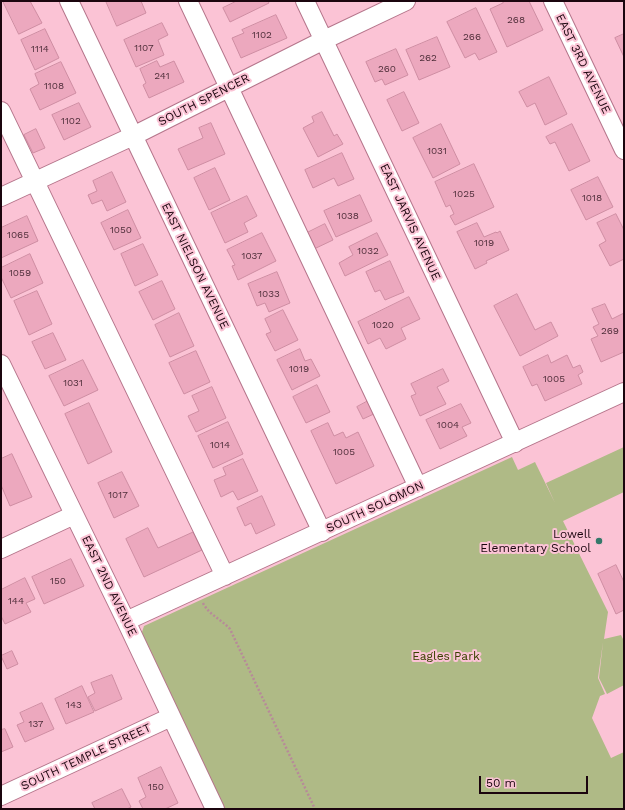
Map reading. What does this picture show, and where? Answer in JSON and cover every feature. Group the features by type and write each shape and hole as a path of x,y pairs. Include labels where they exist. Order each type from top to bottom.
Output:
{"street":[{"name":"EAST NIELSON AVENUE","path":"69,1 322,532"},
{"path":"188,1 230,87 418,488"},
{"name":"EAST JARVIS AVENUE","path":"305,1 515,443"},
{"name":"SOUTH SPENCER","path":"1,197 133,136 324,40 406,1"},
{"name":"EAST 3RD AVENUE","path":"553,1 624,150"},
{"path":"1,111 225,576"},
{"name":"EAST 2ND AVENUE","path":"1,364 126,620 215,809"},
{"name":"SOUTH SOLOMON","path":"126,620 322,532 624,392"},
{"path":"1,549 74,515"},
{"name":"SOUTH TEMPLE STREET","path":"1,796 171,717"}],"path":[{"path":"196,589 205,608 215,618 223,622 230,629 315,809"}],"green space":[{"name":"Eagles Park","path":"624,447 624,492 563,521 608,612 604,639 621,635 624,641 624,685 607,694 599,678 603,642 598,678 605,694 600,696 592,718 611,758 624,752 624,809 225,809 143,637 142,632 144,626 512,457 518,470 535,462 555,503 546,483"}],"building":[{"path":"3,1 30,1 42,23 19,34"},
{"path":"106,1 141,1 146,13 117,26"},
{"path":"237,1 268,1 269,3 230,22 223,8"},
{"path":"502,1 529,1 543,30 507,47 490,9 503,3"},
{"path":"476,8 497,52 479,60 475,53 465,58 447,22"},
{"path":"276,15 287,38 241,58 232,38 244,33 242,30"},
{"path":"162,23 168,35 158,40 164,55 136,67 124,40"},
{"path":"45,29 59,58 35,70 21,40"},
{"path":"624,34 624,57 615,38"},
{"path":"437,37 450,67 419,80 406,50"},
{"path":"396,49 408,75 385,85 382,79 375,82 366,62"},
{"path":"157,61 160,67 174,61 184,82 149,98 143,85 146,83 140,69"},
{"path":"61,62 76,93 40,110 30,89 39,84 35,74"},
{"path":"549,77 567,114 545,125 535,103 527,107 519,92"},
{"path":"404,92 419,123 402,131 387,100"},
{"path":"79,103 91,127 64,140 52,115"},
{"path":"322,112 334,136 337,134 343,144 318,157 303,128 314,122 312,117"},
{"path":"211,123 225,154 188,170 178,149 203,138 199,128"},
{"path":"441,124 460,164 433,178 413,138"},
{"path":"572,124 590,161 569,171 555,142 550,144 546,137"},
{"path":"36,129 45,148 33,153 24,135"},
{"path":"342,153 354,179 338,186 334,178 313,188 305,170"},
{"path":"474,164 494,207 455,225 450,216 454,214 450,205 446,207 435,182"},
{"path":"215,168 230,200 209,210 194,178"},
{"path":"112,172 126,202 107,211 102,200 92,204 88,195 97,191 93,181"},
{"path":"598,177 613,207 586,220 571,190"},
{"path":"360,195 372,221 336,237 324,211"},
{"path":"247,196 257,216 244,223 248,232 225,243 211,213"},
{"path":"128,210 141,238 114,250 101,223"},
{"path":"616,214 624,230 624,259 610,266 599,245 606,241 597,223"},
{"path":"27,216 38,241 1,258 1,228"},
{"path":"477,223 484,237 500,231 509,250 486,261 487,263 475,269 457,232"},
{"path":"325,224 333,240 314,249 307,233"},
{"path":"262,233 276,261 238,280 232,266 235,265 227,250"},
{"path":"377,233 388,255 345,276 339,263 353,255 349,247"},
{"path":"143,244 158,275 135,286 121,254"},
{"path":"30,254 43,283 11,298 1,277 1,268"},
{"path":"390,261 404,292 385,300 380,290 375,292 366,272"},
{"path":"277,272 290,303 269,312 265,303 257,306 248,284"},
{"path":"162,281 175,309 153,320 139,292"},
{"path":"37,291 52,324 29,335 14,301"},
{"path":"517,294 535,330 551,322 558,336 520,356 494,306"},
{"path":"409,297 420,319 401,328 406,339 386,349 380,338 368,344 358,322"},
{"path":"605,304 612,319 624,313 624,352 601,362 591,339 598,336 593,327 599,324 592,309"},
{"path":"283,310 298,340 275,351 266,334 271,332 265,319"},
{"path":"179,313 194,346 170,357 155,325"},
{"path":"53,333 66,360 45,369 32,342"},
{"path":"300,349 305,361 311,359 320,376 292,390 277,360"},
{"path":"196,351 210,382 184,394 169,363"},
{"path":"548,355 551,363 567,355 573,368 580,365 583,372 578,375 582,384 545,401 537,384 532,386 523,367"},
{"path":"83,360 98,390 64,406 49,376"},
{"path":"443,369 449,381 437,387 446,404 420,416 411,396 416,394 411,384"},
{"path":"317,385 330,412 306,423 293,397"},
{"path":"212,387 226,418 196,432 188,416 199,411 192,396"},
{"path":"370,400 376,413 363,419 357,407"},
{"path":"89,403 112,452 88,464 65,414"},
{"path":"461,404 471,423 462,427 467,436 440,449 426,420"},
{"path":"228,422 243,454 213,468 198,436"},
{"path":"328,423 334,436 343,432 346,438 358,432 374,466 336,484 311,431"},
{"path":"12,454 32,497 10,506 1,485 1,459"},
{"path":"243,459 258,491 238,500 233,491 221,497 214,480 226,475 223,468"},
{"path":"122,472 139,506 114,518 98,483"},
{"path":"262,496 275,525 256,534 251,523 245,526 237,508"},
{"path":"148,528 158,548 193,532 202,550 144,577 126,539"},
{"path":"71,559 84,586 44,604 32,577"},
{"path":"616,565 624,582 624,610 616,614 598,574"},
{"path":"25,578 35,599 26,603 31,612 5,624 1,616 1,590"},
{"path":"12,651 18,664 7,669 1,656"},
{"path":"112,675 122,699 95,711 88,697 95,693 91,683"},
{"path":"82,686 94,712 66,724 55,699"},
{"path":"42,703 54,729 25,742 17,725 24,722 20,713"},
{"path":"5,729 13,747 1,752 1,730"},
{"path":"161,767 178,803 165,809 143,809 139,801 146,797 138,778"},
{"path":"122,789 131,807 127,809 95,809 92,803"}],"place":[{"name":"Lowell Elementary School","path":"599,541"}]}
